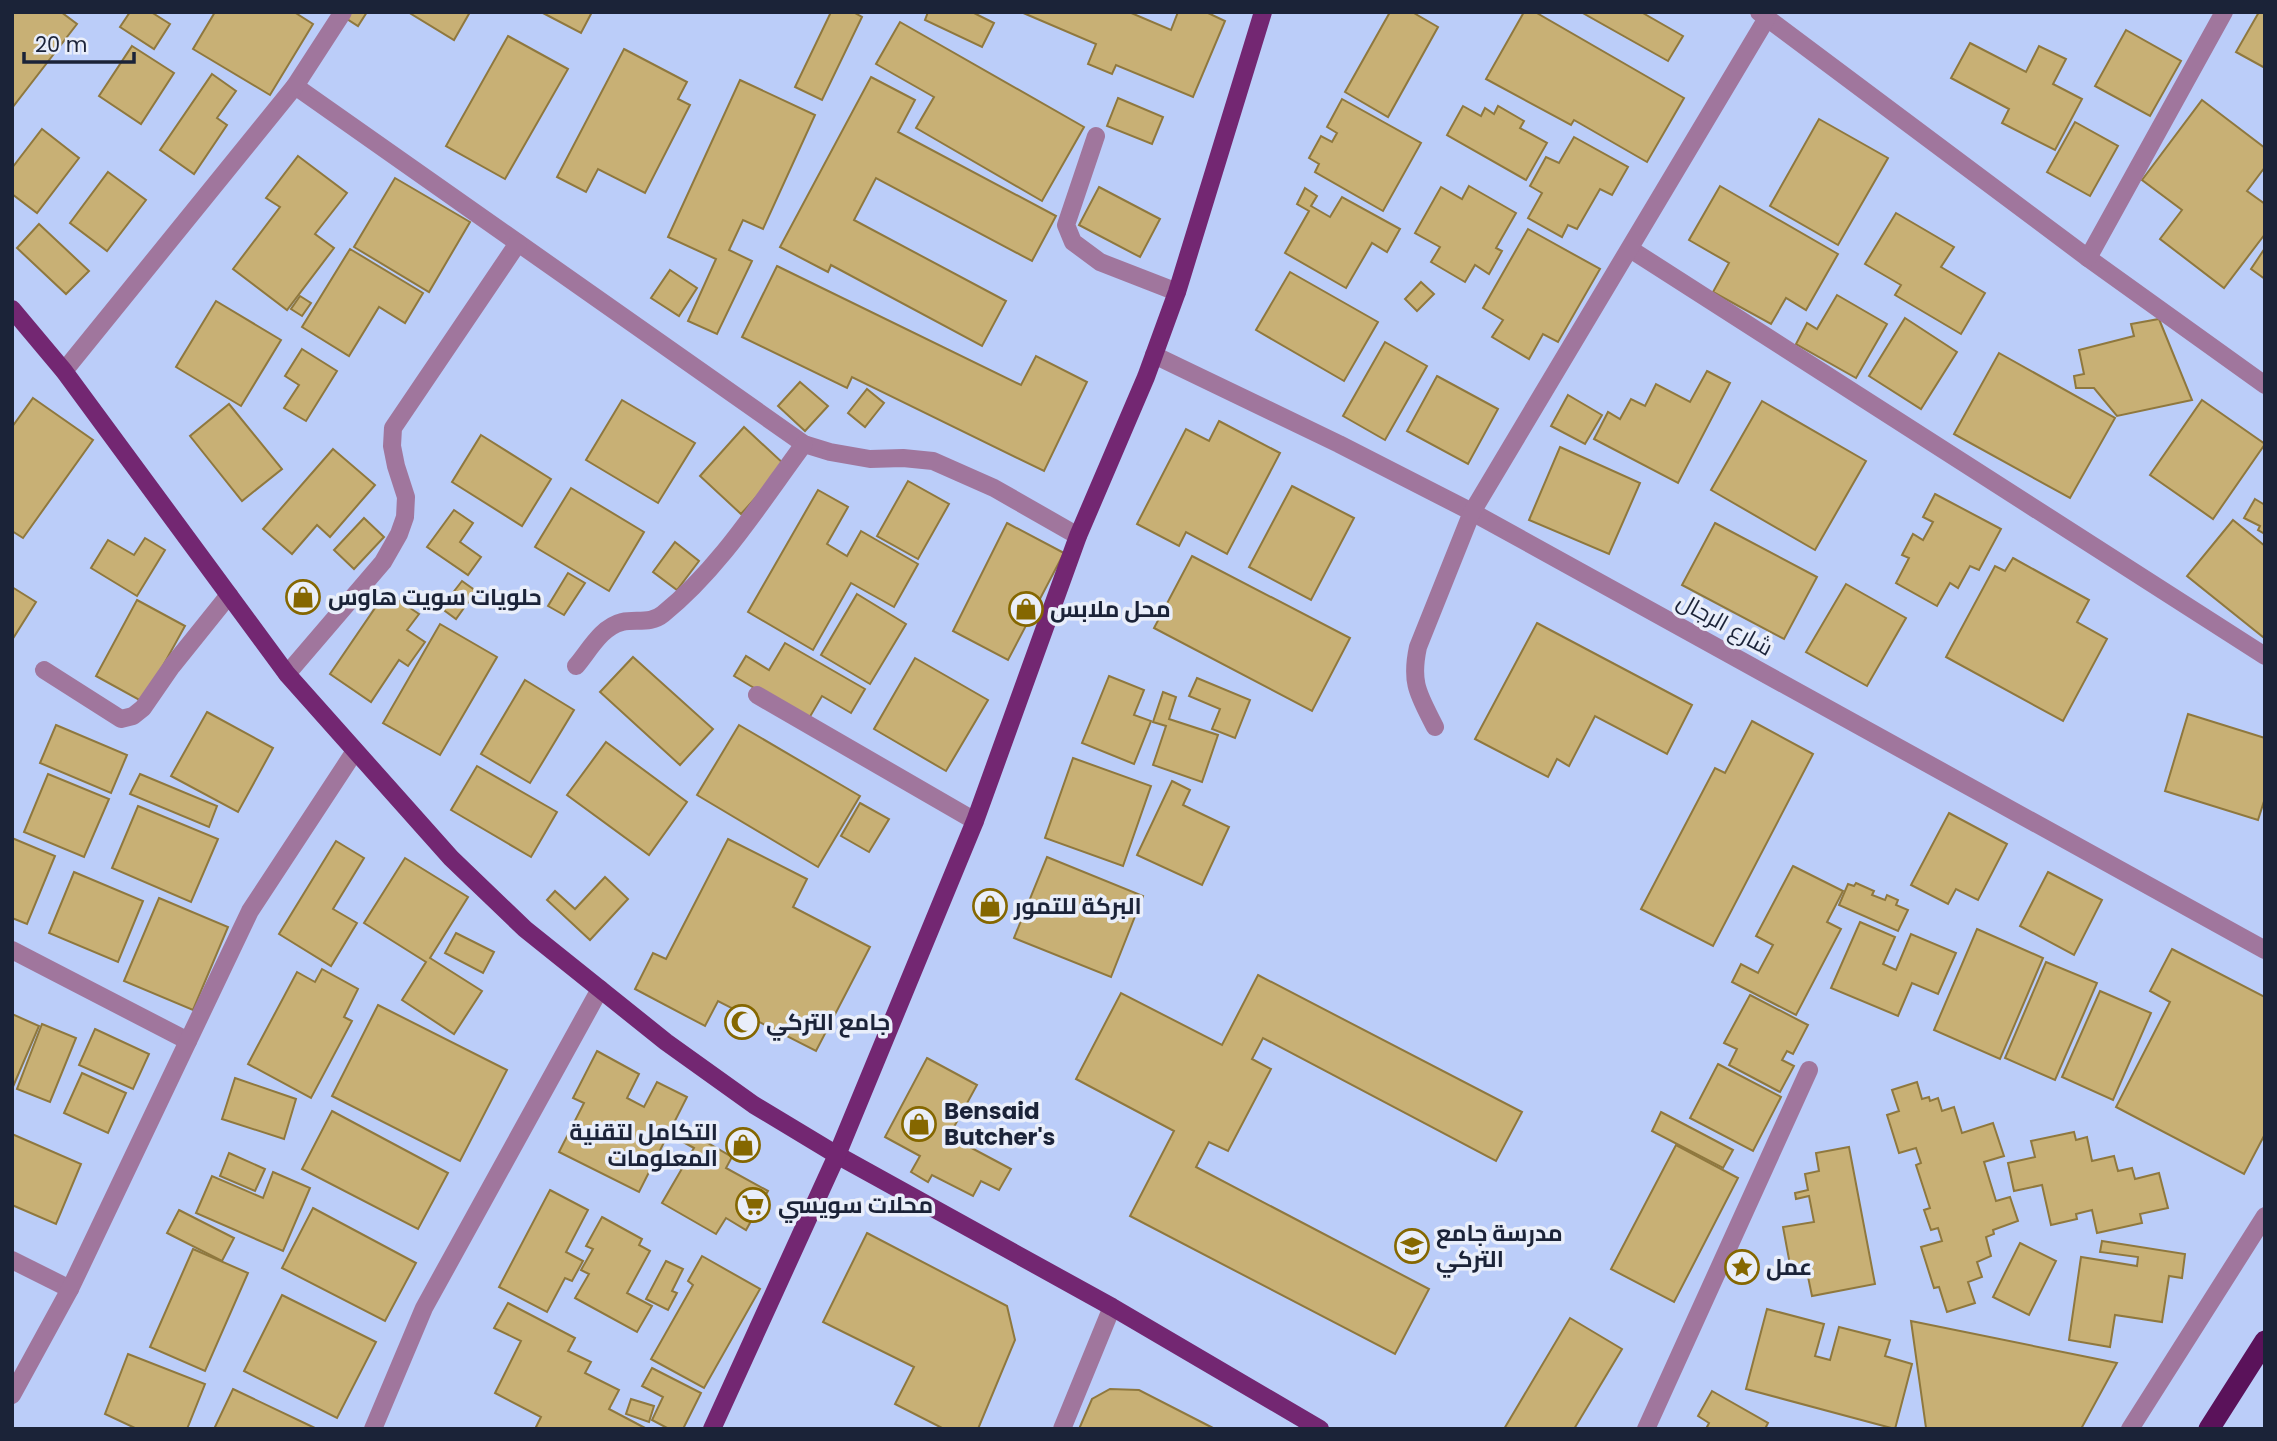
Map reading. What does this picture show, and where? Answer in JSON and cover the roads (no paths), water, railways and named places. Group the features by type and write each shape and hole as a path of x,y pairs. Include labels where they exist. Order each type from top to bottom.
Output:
{"highway":[{"path":"2209,1429 2265,1341"}],"main road":[{"path":"712,1429 837,1155 975,821 1078,536 1154,355 1177,292 1263,12"},
{"path":"12,309 64,370 287,674 451,858 525,929 666,1042 754,1105 837,1155 1112,1307 1320,1429"}],"street":[{"path":"64,370 295,86 343,12"},
{"path":"2088,258 2224,12"},
{"path":"1434,727 1414,684 1414,666 1418,647 1472,512 1630,249 1763,15 2088,258 2265,385"},
{"path":"295,86 804,444 870,459 933,461 994,488 1078,536"},
{"path":"1096,136 1066,225 1073,242 1100,262 1177,292"},
{"path":"287,674 383,562 399,534 405,517 407,497 396,467 392,446 393,428 518,243"},
{"path":"1630,249 2265,656"},
{"name":"شارع الرجال","path":"1154,355 1472,512 2265,950"},
{"path":"576,666 606,629 622,622 644,622 661,617 699,581 729,546 804,444"},
{"path":"44,670 121,719 133,716 143,708 172,666 229,595"},
{"path":"757,695 975,821"},
{"path":"12,1395 70,1289 250,911 355,751"},
{"path":"12,950 188,1041"},
{"path":"373,1429 424,1308 600,989"},
{"path":"1646,1429 1808,1070"},
{"path":"2130,1429 2265,1216"},
{"path":"12,1260 70,1289"},
{"path":"1062,1429 1112,1307"}],"place":[{"name":"حلويات سويت هاوس","path":"303,597"},
{"name":"محل ملابس","path":"1026,609"},
{"name":"البركة للتمور","path":"990,906"},
{"name":"جامع التركي","path":"742,1022"},
{"name":"Bensaid Butcher's","path":"919,1124"},
{"name":"التكامل لتقنية المعلومات","path":"743,1145"},
{"name":"محلات سويسي","path":"753,1205"},
{"name":"مدرسة جامع التركي","path":"1412,1246"},
{"name":"عمل","path":"1742,1267"}]}
